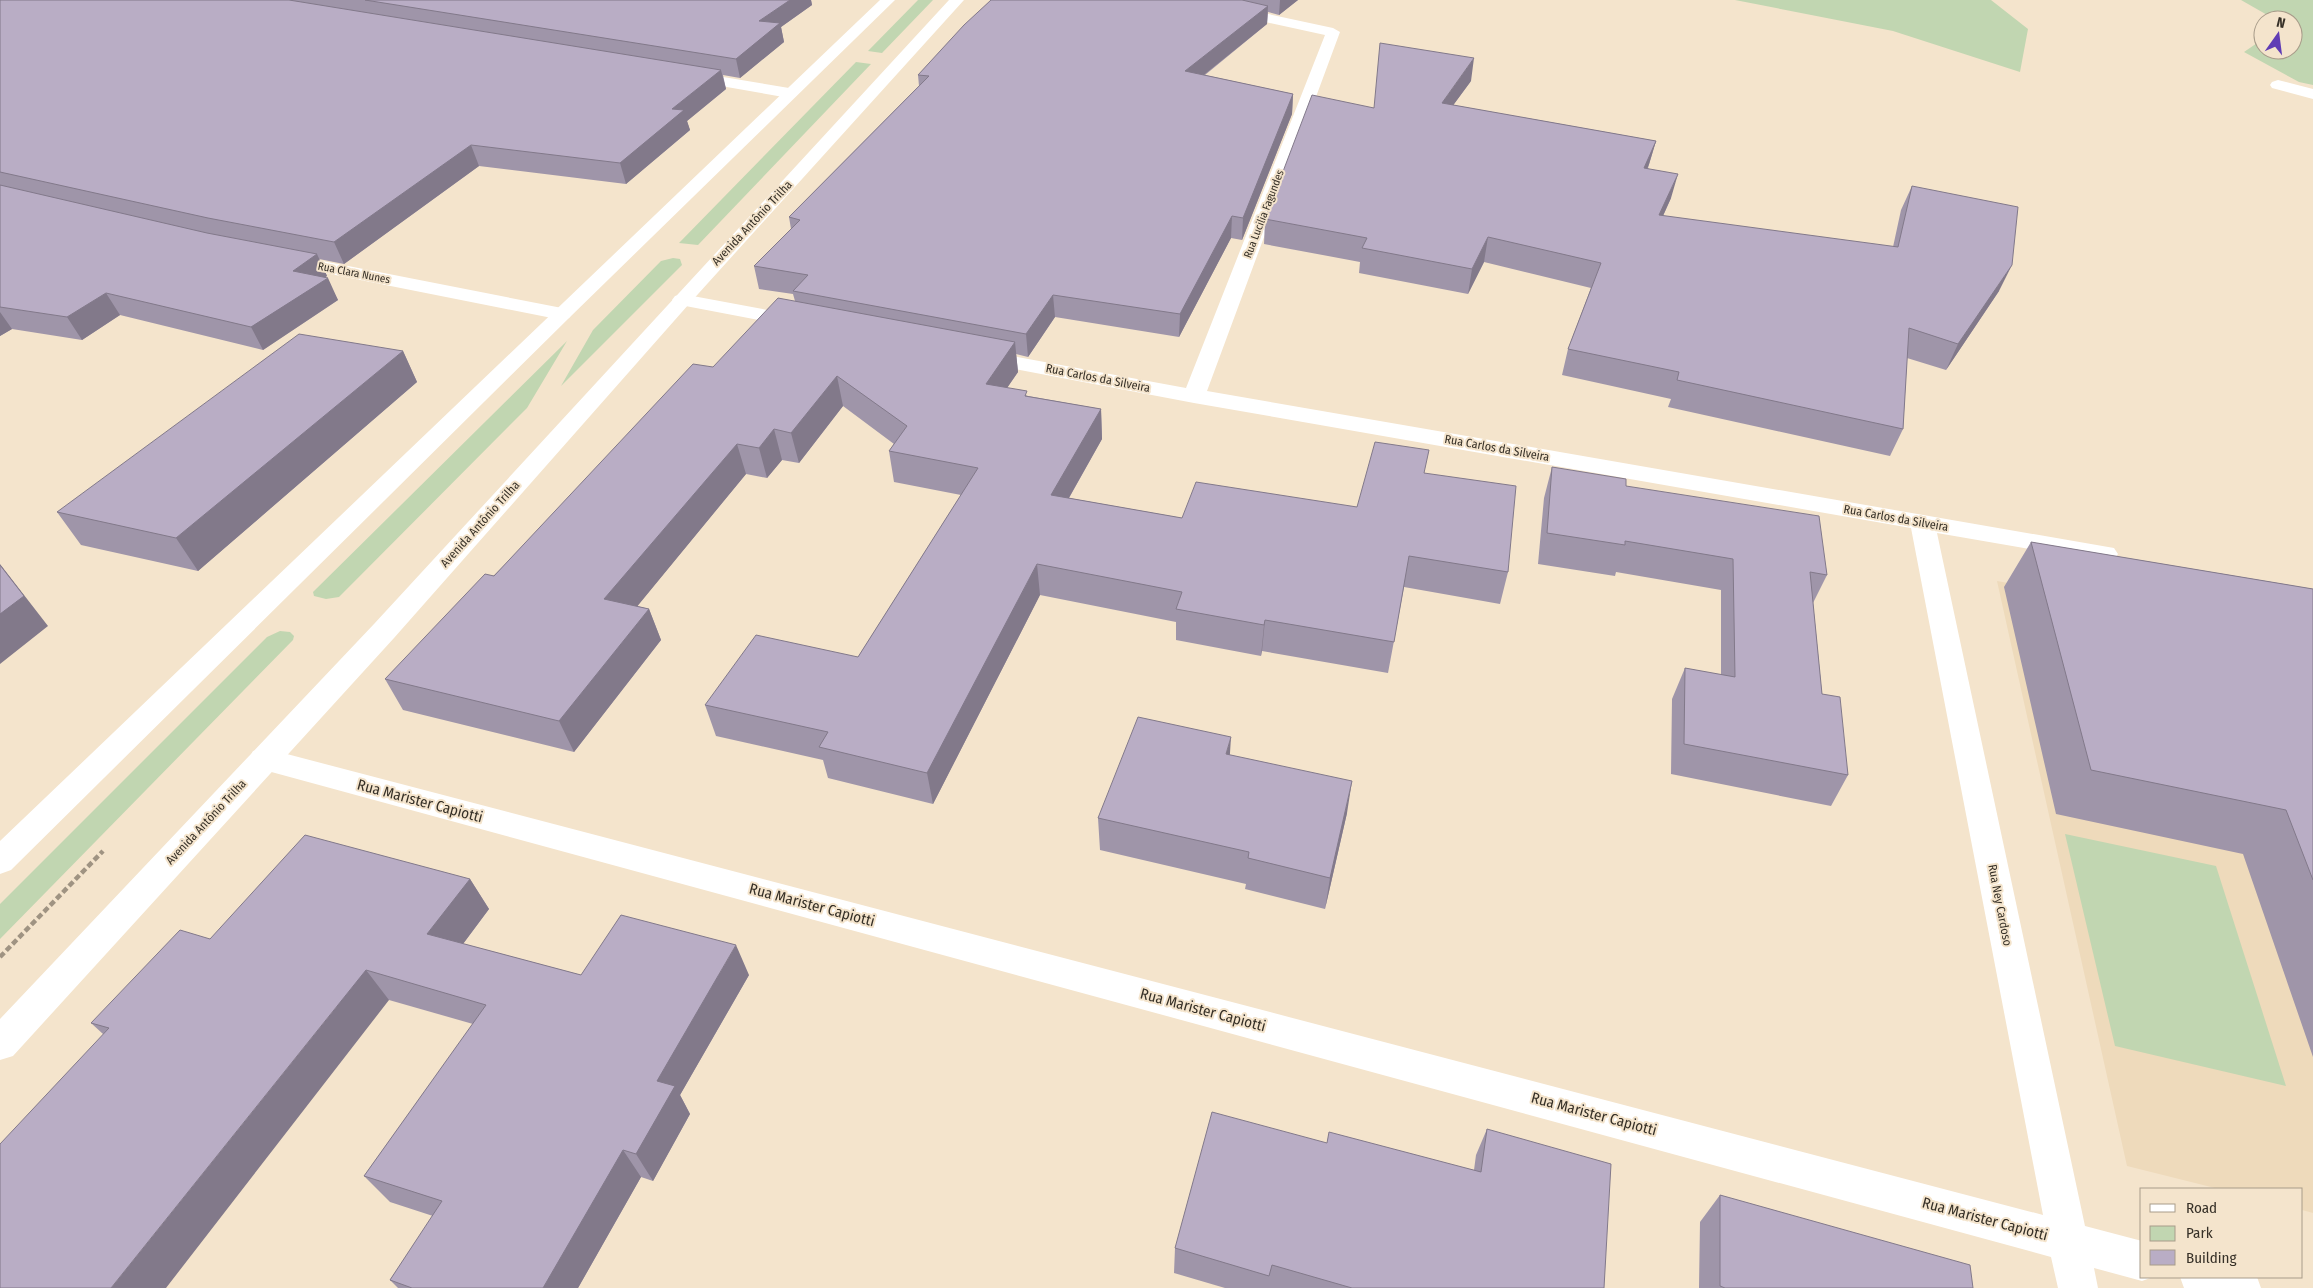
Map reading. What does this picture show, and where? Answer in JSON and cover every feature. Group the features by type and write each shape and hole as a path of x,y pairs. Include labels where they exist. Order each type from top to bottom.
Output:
{"street":[{"path":"0,861 562,314 655,228 789,93 888,0"},
{"name":"Avenida Antônio Trilha","path":"0,1044 384,631 682,300 957,0"},
{"name":"Rua Lucilia Fagundes","path":"1183,0 1333,32 1194,396"},
{"path":"672,74 789,93"},
{"path":"2278,85 2313,94"},
{"name":"Rua Clara Nunes","path":"268,257 562,314"},
{"path":"682,300 817,325"},
{"name":"Rua Carlos da Silveira","path":"962,352 1194,396 2127,558"},
{"name":"Rua Ney Cardoso","path":"1922,522 2078,1288"},
{"name":"Rua Marister Capiotti","path":"264,759 2140,1260"},
{"path":"2204,1278 2241,1288"}],"shaded area":[{"path":"1997,581 2313,637 2313,1213 2303,1210 2303,1188 2215,1188 2127,1166"}],"green space":[{"path":"918,0 933,0 882,53 868,51"},
{"path":"1735,0 1991,0 2028,29 2020,72 1893,31"},
{"path":"2241,0 2313,0 2313,85 2299,82 2259,60 2303,60 2303,10 2258,10"},
{"path":"2253,46 2253,57 2244,52"},
{"path":"856,62 871,64 698,245 679,243"},
{"path":"673,258 680,259 682,265 561,386 593,330 661,261"},
{"path":"567,341 527,408 339,597 326,599 314,596 313,592"},
{"path":"280,631 290,632 294,636 293,640 0,939 0,904 267,637"},
{"path":"2065,834 2216,866 2286,1086 2115,1046"}],"building":[{"path":"0,0 289,0 721,70 672,109 684,110 620,163 471,145 334,242 208,218 0,172"},
{"path":"365,0 790,0 759,21 780,23 736,59"},
{"path":"991,0 1242,0 1268,6 1185,71 1293,94 1243,218 1232,216 1180,314 1053,295 1026,334 793,291 808,275 754,266 800,220 789,217 929,76 918,75 964,25"},
{"path":"1380,43 1474,58 1442,103 1656,141 1644,168 1678,174 1659,215 1898,247 1912,186 2018,207 2012,265 1958,344 1909,328 1903,429 1677,380 1679,372 1568,349 1601,263 1488,237 1472,269 1362,248 1367,238 1265,219 1312,95 1374,108"},
{"path":"0,185 207,233 317,254 293,271 328,278 251,327 106,293 67,317 0,307"},
{"path":"778,298 1015,342 986,384 1027,391 1025,396 1101,409 1051,495 1182,518 1196,482 1357,507 1375,442 1429,450 1424,473 1516,486 1508,572 1409,556 1394,642 1265,620 1264,625 1176,609 1182,592 1037,564 927,773 819,747 828,732 705,705 756,635 858,657 978,468 889,451 907,426 837,376 791,433 774,429 759,448 737,444 604,599 649,609 559,721 385,679 485,574 494,576 693,364 713,367"},
{"path":"299,334 403,351 176,538 57,512"},
{"path":"1552,467 1626,479 1626,486 1819,516 1827,575 1810,572 1822,694 1840,697 1848,775 1684,744 1685,668 1735,677 1733,559 1625,541 1625,545 1547,533"},
{"path":"2031,542 2313,589 2313,880 2286,810 2091,770"},
{"path":"0,565 24,596 0,614"},
{"path":"1138,717 1231,737 1226,754 1352,781 1330,878 1248,858 1249,852 1098,818"},
{"path":"305,835 470,879 427,934 581,975 621,915 736,945 657,1081 675,1086 636,1154 623,1150 543,1288 412,1288 390,1280 442,1201 364,1176 486,1005 366,970 111,1288 0,1288 0,1144 109,1028 91,1023 180,930 210,939"},
{"path":"1212,1112 1327,1143 1329,1132 1481,1172 1487,1129 1611,1164 1604,1288 1352,1288 1272,1265 1269,1276 1175,1248"},
{"path":"1720,1195 1970,1265 1973,1288 1725,1288 1720,1286"}]}
